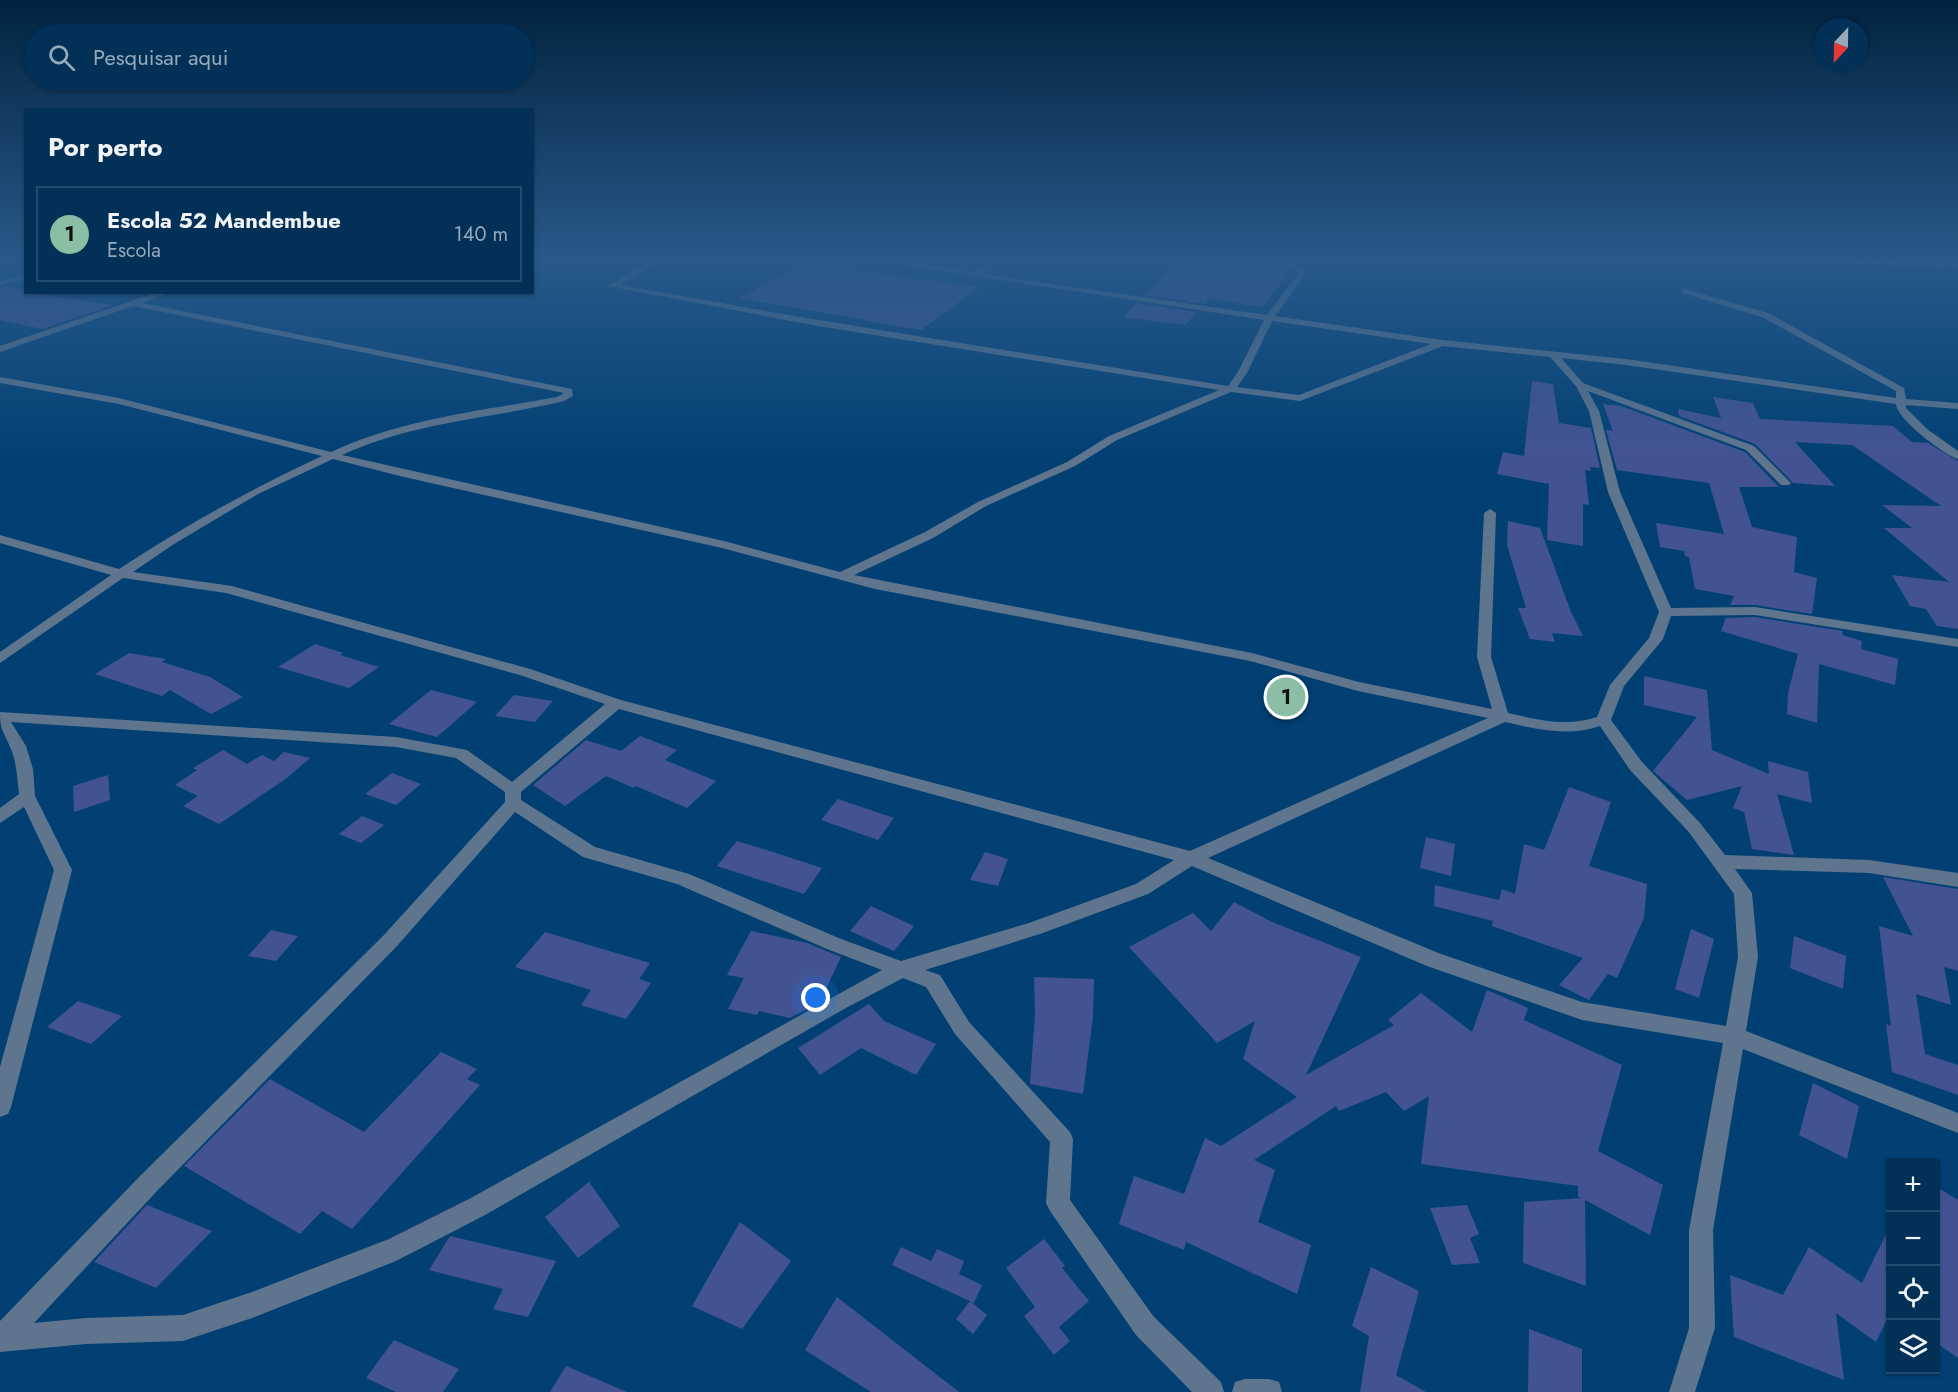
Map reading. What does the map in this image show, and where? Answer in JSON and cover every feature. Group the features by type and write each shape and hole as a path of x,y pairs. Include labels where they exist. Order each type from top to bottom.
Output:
{"street":[{"path":"0,349 72,325"},
{"path":"0,659 170,541 254,492 333,455 403,428 560,399 570,392 238,325"},
{"path":"830,325 1230,389 1300,398 1442,343"},
{"path":"842,576 929,535 982,504 1071,464 1113,438 1230,389 1242,373 1266,325"},
{"path":"1323,325 1442,343 1626,362 1903,402 1956,407"},
{"path":"1783,325 1901,390 1903,402 1901,409 1958,456"},
{"path":"0,380 119,401 443,483 724,545 875,585 1252,657 1358,686 1452,704 1534,724 1579,728 1603,720 1617,685 1656,639 1666,612 1614,492 1594,411 1580,385 1554,356"},
{"path":"1580,385 1750,448 1785,483"},
{"path":"1490,513 1484,657 1502,717"},
{"path":"0,539 122,574 169,579 237,592 525,672 616,703 1191,858 1434,960 1582,1011 1734,1036 1958,1123"},
{"path":"1666,612 1755,611 1958,643"},
{"path":"0,1339 149,1184 390,941 513,796 616,703"},
{"path":"1,717 396,742 461,754 589,852 683,879 834,944 904,968 933,981 962,1028 1062,1139 1058,1203 1145,1326 1211,1392"},
{"path":"0,1107 63,880 63,870 27,796 26,769 18,746 1,717"},
{"path":"0,1339 86,1331 183,1328 252,1305 396,1250 477,1207 837,1003 904,968 1033,929 1142,889 1191,858 1502,717"},
{"path":"1603,720 1636,766 1694,827 1718,862 1743,892 1748,957 1701,1230 1702,1328 1682,1392"},
{"path":"0,817 27,796"},
{"path":"1718,862 1785,862 1930,874 1958,880"},
{"path":"1245,1392 1269,1392"}],"building":[{"path":"23,325 54,325 42,329"},
{"path":"892,325 928,325 921,330"},
{"path":"1532,381 1553,384 1559,423 1591,428 1600,468 1590,467 1591,471 1585,470 1589,505 1583,504 1583,546 1547,540 1549,484 1497,474 1503,452 1524,456"},
{"path":"1713,397 1753,403 1760,419 1893,426 1912,442 1928,443 1958,461 1958,629 1937,626 1926,609 1910,606 1892,575 1949,582 1884,528 1912,528 1882,505 1941,506 1852,445 1795,442 1835,486 1793,483 1755,444 1679,416 1678,409 1721,418"},
{"path":"1603,404 1621,406 1745,452 1779,487 1739,487 1752,527 1797,537 1794,572 1817,578 1812,614 1755,605 1730,605 1734,596 1695,589 1689,557 1685,556 1684,551 1660,547 1656,523 1724,534 1709,483 1617,470 1606,430 1613,431"},
{"path":"1508,521 1540,528 1571,612 1583,636 1552,633 1555,642 1530,639 1518,608 1526,608 1507,545"},
{"path":"1755,617 1843,631 1842,635 1862,641 1861,649 1898,659 1895,685 1819,664 1817,723 1787,714 1788,693 1798,654 1721,631 1726,618"},
{"path":"315,644 343,653 340,655 379,667 349,688 278,667"},
{"path":"129,653 166,659 162,662 210,677 243,697 211,714 170,690 162,696 95,674"},
{"path":"1644,676 1707,690 1712,750 1769,774 1768,761 1808,772 1812,803 1777,794 1794,855 1752,849 1744,812 1733,808 1742,786 1687,800 1653,771 1697,717 1644,705"},
{"path":"431,690 477,702 437,737 389,724"},
{"path":"514,695 553,701 535,722 495,716"},
{"path":"640,736 677,750 665,760 716,781 687,808 606,776 565,806 533,785 586,740 621,751"},
{"path":"223,750 247,764 262,755 274,761 284,752 310,758 287,778 219,824 183,806 198,796 175,785 197,770 193,768"},
{"path":"392,773 421,784 396,805 365,794"},
{"path":"108,775 110,800 74,812 73,786"},
{"path":"1569,787 1611,802 1589,866 1647,884 1644,918 1617,978 1608,974 1589,1000 1559,985 1583,958 1492,926 1493,921 1434,906 1435,885 1499,900 1502,889 1515,894 1524,844 1544,850"},
{"path":"838,799 894,818 878,840 821,820"},
{"path":"362,816 384,825 361,843 339,834"},
{"path":"1426,837 1455,844 1451,876 1420,868"},
{"path":"737,841 822,868 804,894 717,866"},
{"path":"985,852 1008,859 998,886 970,880"},
{"path":"1883,877 1958,889 1958,971 1944,967 1951,1005 1916,994 1925,1054 1958,1065 1958,1095 1892,1072 1886,1024 1891,1026 1879,926 1913,936"},
{"path":"1234,902 1272,922 1361,957 1306,1075 1394,1025 1388,1020 1421,993 1472,1032 1487,990 1528,1008 1524,1020 1622,1065 1598,1151 1663,1185 1650,1235 1585,1200 1586,1286 1523,1263 1524,1202 1582,1198 1578,1197 1578,1186 1421,1164 1429,1096 1404,1111 1386,1092 1339,1111 1336,1106 1254,1160 1275,1170 1258,1222 1311,1245 1297,1294 1186,1242 1184,1250 1119,1224 1134,1176 1184,1194 1205,1138 1221,1146 1297,1097 1243,1059 1255,1021 1217,1043 1129,947 1193,913 1211,931"},
{"path":"871,906 914,926 894,951 850,931"},
{"path":"1691,929 1714,939 1699,998 1675,989"},
{"path":"271,930 298,936 276,961 248,956"},
{"path":"751,931 807,943 841,957 820,1002 790,1018 759,1011 757,1015 728,1009 744,978 727,975"},
{"path":"545,932 650,963 639,979 651,983 626,1019 581,1005 591,990 515,967"},
{"path":"1794,936 1846,956 1843,989 1790,968"},
{"path":"1034,977 1094,979 1093,1017 1083,1094 1030,1084 1035,1013"},
{"path":"78,1001 122,1016 91,1044 47,1027"},
{"path":"869,1004 884,1021 936,1044 916,1075 861,1048 820,1075 798,1048"},
{"path":"441,1052 477,1069 467,1079 480,1085 352,1229 322,1211 300,1234 184,1166 270,1079 364,1132"},
{"path":"1813,1083 1859,1106 1847,1159 1799,1135"},
{"path":"589,1182 620,1226 578,1258 545,1217"},
{"path":"1940,1189 1958,1200 1958,1358 1940,1345"},
{"path":"147,1205 212,1231 156,1288 94,1262"},
{"path":"1467,1205 1479,1234 1470,1238 1480,1263 1452,1265 1430,1208"},
{"path":"740,1222 791,1261 742,1329 692,1306"},
{"path":"1886,1234 1886,1321 1876,1342 1836,1313 1844,1380 1734,1337 1730,1275 1783,1295 1809,1247 1862,1283"},
{"path":"450,1236 556,1261 528,1317 493,1309 503,1289 429,1270"},
{"path":"1044,1239 1065,1266 1062,1268 1089,1301 1059,1327 1070,1341 1054,1355 1024,1316 1035,1307 1006,1268"},
{"path":"901,1247 931,1261 937,1249 964,1261 959,1274 982,1285 974,1303 892,1265"},
{"path":"1371,1267 1419,1291 1396,1375 1426,1392 1360,1392 1369,1336 1352,1326"},
{"path":"837,1297 959,1392 871,1392 805,1350"},
{"path":"970,1301 987,1315 973,1334 956,1319"},
{"path":"1529,1329 1582,1349 1582,1392 1528,1392"},
{"path":"394,1340 459,1369 443,1392 396,1392 366,1378"},
{"path":"566,1366 627,1392 550,1392"}],"place":[{"name":"Escola 52 Mandembue","path":"1286,697"}]}
